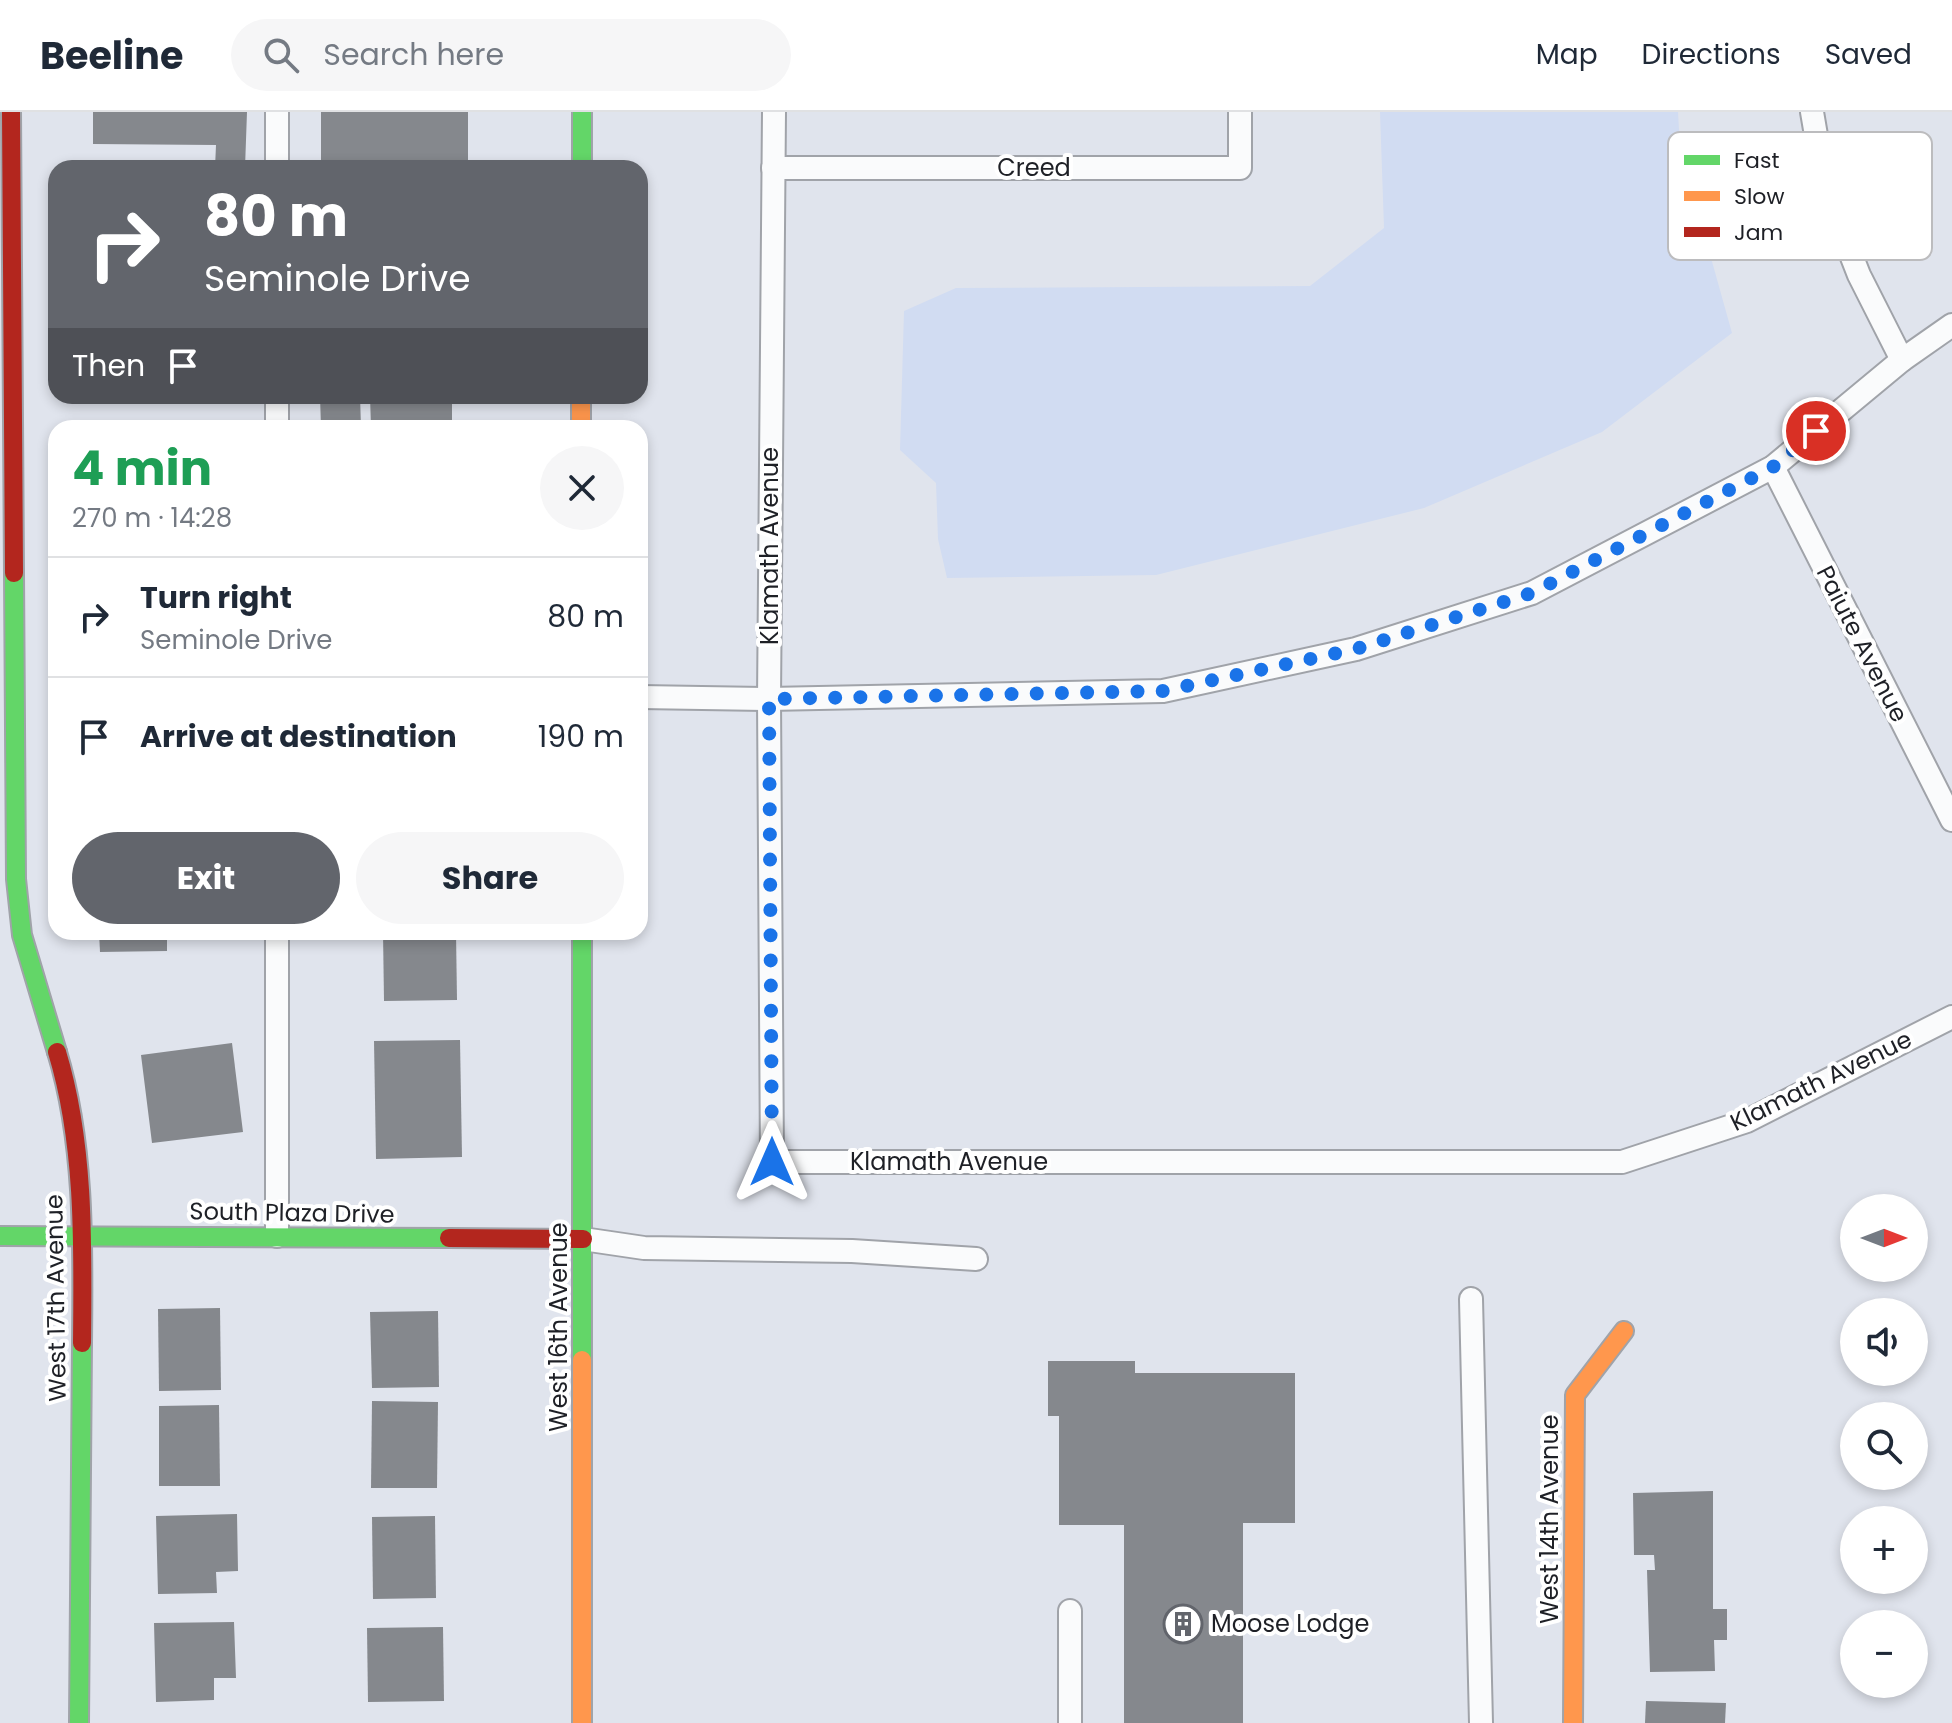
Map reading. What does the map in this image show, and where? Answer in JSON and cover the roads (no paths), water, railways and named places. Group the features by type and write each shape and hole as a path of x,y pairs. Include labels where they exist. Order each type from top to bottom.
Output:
{"street":[{"name":"West 17th Avenue","path":"11,112 16,879 22,935 68,1088 83,1234 79,1723"},
{"path":"582,112 582,160"},
{"name":"West 16th Avenue","path":"582,940 582,1723"},
{"name":"South Plaza Drive","path":"0,1236 83,1234 583,1239"},
{"name":"West 14th Avenue","path":"1573,1723 1575,1395 1624,1331"}],"lane":[{"path":"277,112 277,160"},
{"name":"Klamath Avenue","path":"774,112 769,699 772,1162 1622,1162 1747,1121 1952,1017"},
{"name":"Creed","path":"773,168 1240,168 1240,112"},
{"path":"1812,112 1815,132"},
{"path":"1853,260 1902,360"},
{"path":"648,697 769,699 1163,691 1356,649 1532,593 1773,467 1902,360 1952,325"},
{"name":"Paiute Avenue","path":"1773,467 1952,820"},
{"path":"277,940 277,1236"},
{"path":"583,1239 644,1248 852,1251 976,1259"},
{"path":"1471,1299 1481,1723"},
{"path":"1070,1611 1070,1723"}],"place":[{"name":"Moose Lodge","path":"1183,1624"}]}
